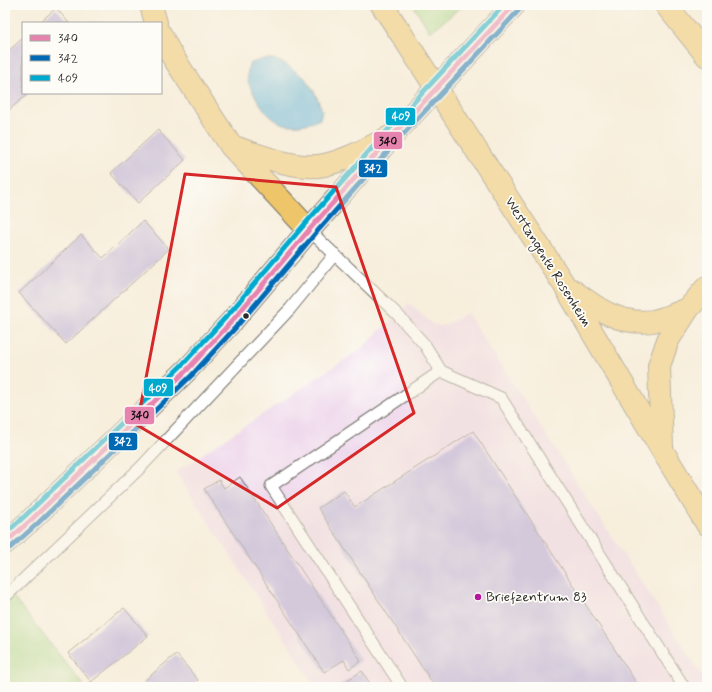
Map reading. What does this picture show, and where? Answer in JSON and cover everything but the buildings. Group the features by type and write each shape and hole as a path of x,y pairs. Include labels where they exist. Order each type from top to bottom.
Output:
{"highway":[{"path":"151,5 156,22"},
{"name":"Westtangente Rosenheim","path":"382,5 563,283 707,524"},
{"path":"667,7 707,56"},
{"path":"162,37 169,51 231,146 309,230"},
{"path":"231,146 258,156 289,164 323,166 341,160 392,136"},
{"path":"563,283 594,306 617,318 634,321 653,321 688,309"},
{"path":"662,450 659,366 668,340 688,309 707,287"}],"main road":[{"path":"5,543 37,515 187,370 232,321 309,230 392,136 514,5"}],"lane":[{"path":"309,230 416,334 425,345 441,371 501,398 684,687"},
{"path":"5,597 141,467 290,309 335,254"},
{"path":"402,687 271,486 441,371"}],"highlighted area":[{"path":"185,174 336,187 414,413 277,508 137,425"}],"shaded area":[{"path":"409,303 432,324 440,326 448,324 467,313 707,683 707,687 316,687 176,472 362,348"}],"green space":[{"path":"413,5 464,5 430,32"},
{"path":"10,593 85,687 5,687 5,597"}],"water":[{"path":"263,59 274,59 285,64 305,78 315,93 322,110 320,119 307,124 291,125 279,122 265,111 250,86 247,75 249,64"}],"transit line":[{"name":"409","path":"5,534 182,365 227,316 304,225 387,131 504,5"},
{"name":"340","path":"5,543 31,520 187,370 232,321 309,230 392,136 514,5"},
{"name":"342","path":"10,548 36,525 192,375 237,326 314,235 397,141 519,10"}],"place":[{"name":"Briefzentrum 83","path":"478,597"}]}
